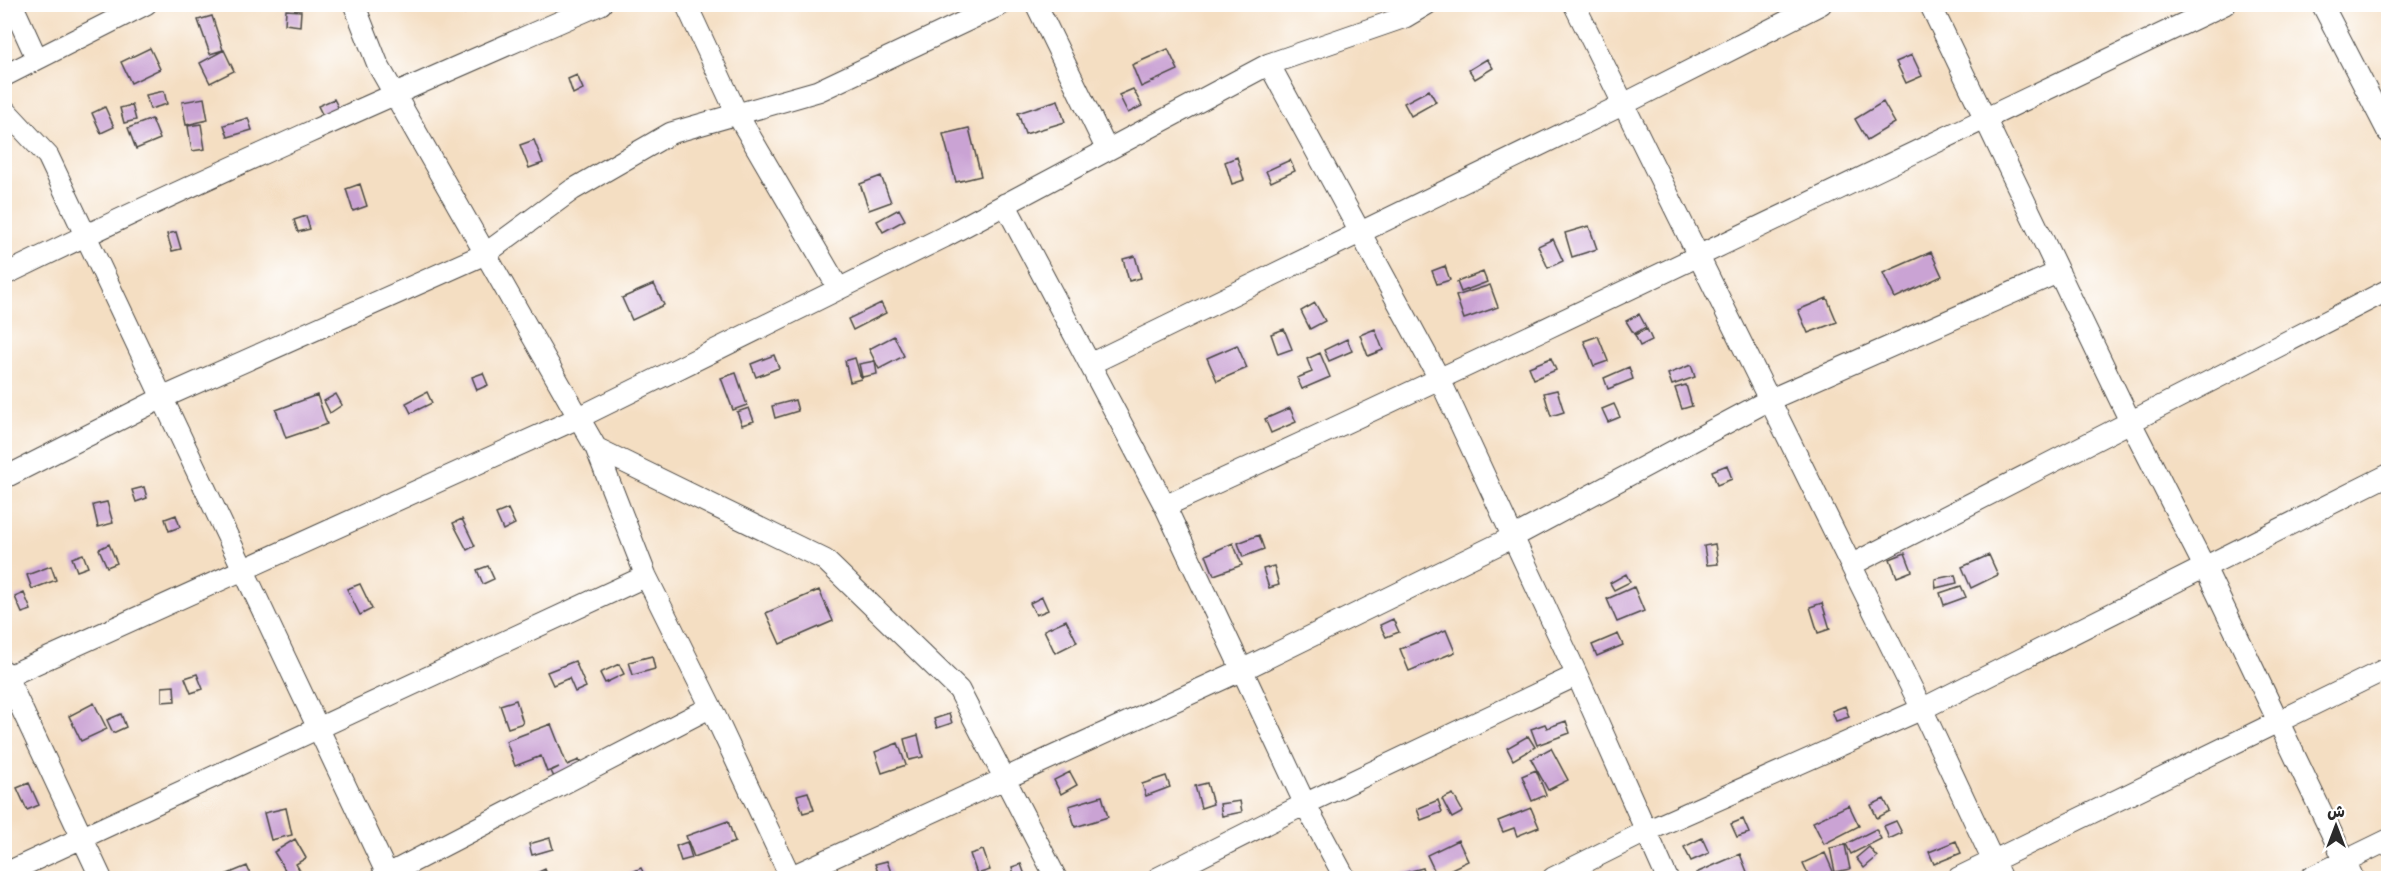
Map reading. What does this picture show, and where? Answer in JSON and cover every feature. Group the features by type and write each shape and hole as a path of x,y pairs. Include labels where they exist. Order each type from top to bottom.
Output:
{"street":[{"path":"12,4 37,59"},
{"path":"4,75 146,4"},
{"path":"354,4 378,65 596,448 645,576 711,707 790,878 1242,670 1513,537 1769,400 2059,272"},
{"path":"4,275 86,235 395,94 601,4"},
{"path":"686,4 737,114 839,289"},
{"path":"4,478 162,398 485,254 572,190 671,134 818,91 1002,4"},
{"path":"1036,4 1107,150"},
{"path":"101,879 5,675 578,418 1005,204 1269,64 1405,17 1427,4"},
{"path":"1574,4 1922,709 1996,870"},
{"path":"1090,364 1624,104 1821,4"},
{"path":"1930,4 2131,423 2205,568 2349,870"},
{"path":"1165,506 1440,380 2225,4"},
{"path":"2322,4 2388,132"},
{"path":"1269,64 1440,380 1577,675 1667,879"},
{"path":"4,109 48,156 318,727 386,877 711,707"},
{"path":"1005,204 1165,506 1305,804 1345,879"},
{"path":"1851,565 2388,290"},
{"path":"596,448 825,560 958,690 1056,879"},
{"path":"1553,879 1647,831 1922,709 2388,475"},
{"path":"4,874 645,576"},
{"path":"1958,879 1996,870 2278,722 2388,668"},
{"path":"1158,879 1305,804 1577,675"},
{"path":"2310,879 2349,870 2388,840"}],"building":[{"path":"460,4 475,4 476,9 463,14"},
{"path":"286,10 301,11 300,26 285,24"},
{"path":"212,16 223,50 210,54 198,20"},
{"path":"150,48 160,69 131,83 121,62"},
{"path":"1168,49 1178,70 1141,87 1132,65"},
{"path":"224,50 234,71 210,83 200,63"},
{"path":"1912,55 1922,76 1906,83 1896,62"},
{"path":"1487,59 1493,68 1475,79 1469,70"},
{"path":"577,75 583,89 573,94 568,79"},
{"path":"1133,89 1142,106 1128,113 1119,95"},
{"path":"1429,90 1436,102 1411,116 1404,103"},
{"path":"164,91 167,104 150,109 146,95"},
{"path":"204,98 208,120 186,125 182,102"},
{"path":"334,99 339,109 323,116 318,106"},
{"path":"1058,100 1065,122 1025,134 1018,113"},
{"path":"1883,102 1895,123 1867,140 1855,119"},
{"path":"132,105 136,120 124,123 120,108"},
{"path":"105,107 114,127 101,133 92,113"},
{"path":"248,118 252,130 228,137 224,125"},
{"path":"152,119 160,139 136,149 128,128"},
{"path":"201,124 205,149 192,151 188,126"},
{"path":"969,128 981,176 956,182 943,134"},
{"path":"534,140 543,163 529,168 520,145"},
{"path":"1237,157 1244,180 1232,184 1225,162"},
{"path":"1290,160 1295,171 1271,182 1266,171"},
{"path":"881,176 891,202 869,210 860,184"},
{"path":"360,184 367,206 353,211 346,189"},
{"path":"899,209 905,220 883,232 877,221"},
{"path":"306,216 310,229 298,232 294,220"},
{"path":"1589,226 1597,249 1572,257 1565,233"},
{"path":"176,232 181,249 172,251 167,234"},
{"path":"1553,239 1563,261 1548,268 1538,246"},
{"path":"1931,252 1942,276 1895,298 1883,273"},
{"path":"1135,256 1141,278 1129,281 1123,259"},
{"path":"1445,266 1450,280 1437,284 1432,271"},
{"path":"1483,272 1487,282 1461,292 1457,282"},
{"path":"654,284 664,305 632,320 622,298"},
{"path":"1490,285 1498,307 1464,319 1456,296"},
{"path":"1827,298 1837,322 1808,333 1798,310"},
{"path":"881,303 886,313 853,330 848,319"},
{"path":"1315,303 1325,321 1310,329 1301,311"},
{"path":"1639,314 1646,327 1634,334 1626,321"},
{"path":"1284,329 1292,349 1278,354 1271,334"},
{"path":"1375,329 1383,350 1368,356 1360,335"},
{"path":"1647,329 1652,340 1640,346 1635,335"},
{"path":"894,336 904,356 879,369 869,349"},
{"path":"1598,336 1608,361 1594,366 1584,341"},
{"path":"1347,339 1352,351 1329,361 1324,350"},
{"path":"1237,345 1247,368 1217,381 1207,358"},
{"path":"1320,353 1330,377 1302,389 1297,378 1312,372 1307,359"},
{"path":"774,355 779,368 756,377 751,364"},
{"path":"855,358 861,379 850,382 845,361"},
{"path":"1551,358 1556,370 1534,379 1529,367"},
{"path":"875,361 877,374 862,377 859,364"},
{"path":"1691,365 1695,377 1672,385 1668,374"},
{"path":"1629,367 1633,379 1608,389 1604,378"},
{"path":"483,373 488,385 477,390 472,377"},
{"path":"736,373 747,405 733,410 721,378"},
{"path":"1686,385 1692,406 1682,409 1675,388"},
{"path":"1557,390 1564,412 1551,416 1544,393"},
{"path":"427,392 432,403 411,413 406,403"},
{"path":"336,394 342,405 330,413 324,401"},
{"path":"317,395 327,424 286,438 276,410"},
{"path":"795,400 798,411 775,418 772,406"},
{"path":"1614,404 1620,417 1608,422 1602,409"},
{"path":"749,408 754,421 742,425 737,412"},
{"path":"1290,408 1296,422 1271,433 1265,419"},
{"path":"1727,465 1732,479 1717,485 1712,471"},
{"path":"144,487 147,498 136,502 132,490"},
{"path":"107,502 113,523 98,527 93,505"},
{"path":"508,509 515,524 503,530 496,514"},
{"path":"176,515 180,527 169,531 165,519"},
{"path":"462,519 475,546 467,550 453,523"},
{"path":"1259,535 1264,549 1243,557 1238,543"},
{"path":"1233,543 1242,565 1214,575 1206,555"},
{"path":"109,544 117,563 107,567 99,549"},
{"path":"1715,544 1718,564 1707,565 1704,546"},
{"path":"1905,553 1912,571 1897,577 1890,559"},
{"path":"83,554 88,567 77,571 72,558"},
{"path":"1989,555 1998,575 1971,588 1962,567"},
{"path":"51,566 56,580 32,589 27,575"},
{"path":"488,566 494,579 483,584 477,570"},
{"path":"1274,566 1279,585 1269,588 1263,569"},
{"path":"1626,574 1630,582 1614,590 1610,583"},
{"path":"1955,575 1957,583 1936,588 1935,579"},
{"path":"360,584 372,609 360,615 347,589"},
{"path":"1961,586 1966,597 1944,605 1940,593"},
{"path":"1634,587 1644,611 1617,622 1607,599"},
{"path":"819,590 833,621 780,644 766,613"},
{"path":"24,593 31,610 22,613 15,597"},
{"path":"1042,597 1048,610 1036,615 1030,603"},
{"path":"1822,603 1830,629 1818,633 1810,607"},
{"path":"1393,619 1399,632 1386,637 1380,625"},
{"path":"1066,620 1077,642 1055,653 1044,630"},
{"path":"1446,630 1455,652 1409,671 1400,649"},
{"path":"1618,634 1623,645 1597,656 1592,645"},
{"path":"652,656 655,669 633,675 629,662"},
{"path":"575,661 586,687 575,692 569,678 553,685 547,672"},
{"path":"619,664 624,674 605,683 600,673"},
{"path":"197,674 203,689 191,693 185,678"},
{"path":"174,686 175,701 162,702 162,687"},
{"path":"516,700 523,723 508,728 500,705"},
{"path":"94,703 107,729 81,741 69,716"},
{"path":"1845,706 1849,717 1836,721 1832,711"},
{"path":"121,714 126,727 113,733 107,720"},
{"path":"949,714 952,723 937,728 934,719"},
{"path":"1566,721 1570,733 1537,745 1531,729 1545,724 1547,728"},
{"path":"551,724 567,765 579,760 582,769 555,779 551,771 559,767 547,772 541,756 515,766 506,741"},
{"path":"918,735 923,757 909,760 904,739"},
{"path":"1528,736 1535,747 1513,760 1507,748"},
{"path":"898,743 906,765 882,773 875,752"},
{"path":"1551,748 1568,780 1548,790 1531,759"},
{"path":"1536,770 1546,795 1532,801 1522,776"},
{"path":"1070,772 1077,785 1061,794 1054,780"},
{"path":"1166,776 1170,787 1146,796 1142,784"},
{"path":"29,783 39,805 27,810 17,788"},
{"path":"1207,783 1213,804 1201,808 1195,786"},
{"path":"808,792 814,810 803,813 797,795"},
{"path":"1453,794 1463,812 1452,818 1442,799"},
{"path":"1102,796 1108,817 1075,827 1069,806"},
{"path":"1884,799 1890,811 1877,818 1871,805"},
{"path":"1438,800 1442,812 1421,820 1417,809"},
{"path":"1240,801 1242,812 1222,816 1220,804"},
{"path":"1849,805 1859,826 1824,844 1813,822"},
{"path":"286,808 292,835 271,840 264,813"},
{"path":"1531,808 1539,827 1517,836 1514,828 1503,832 1498,821"},
{"path":"1743,819 1749,833 1737,837 1731,824"},
{"path":"728,821 735,842 694,857 686,836"},
{"path":"1896,821 1902,833 1889,839 1884,826"},
{"path":"1876,829 1881,839 1851,854 1846,844"},
{"path":"550,838 553,849 532,855 529,844"},
{"path":"1702,838 1709,853 1691,861 1684,847"},
{"path":"295,839 306,858 296,864 303,876 290,878 274,852"},
{"path":"1458,840 1468,861 1437,876 1427,855"},
{"path":"1956,841 1961,853 1934,864 1929,852"},
{"path":"687,842 692,858 681,861 676,846"},
{"path":"1845,845 1850,869 1835,872 1830,848"},
{"path":"1869,847 1877,857 1864,868 1856,858"},
{"path":"983,850 990,870 977,874 970,854"},
{"path":"1825,853 1835,876 1810,878 1803,863"},
{"path":"1740,854 1749,877 1698,878 1696,873"},
{"path":"887,861 893,878 880,878 875,864"},
{"path":"1021,864 1026,878 1015,878 1012,867"},
{"path":"247,866 252,878 218,878"},
{"path":"641,868 646,878 630,878 628,874"},
{"path":"1423,868 1426,878 1396,878 1395,875"},
{"path":"545,869 548,876 531,878 530,876"}]}
